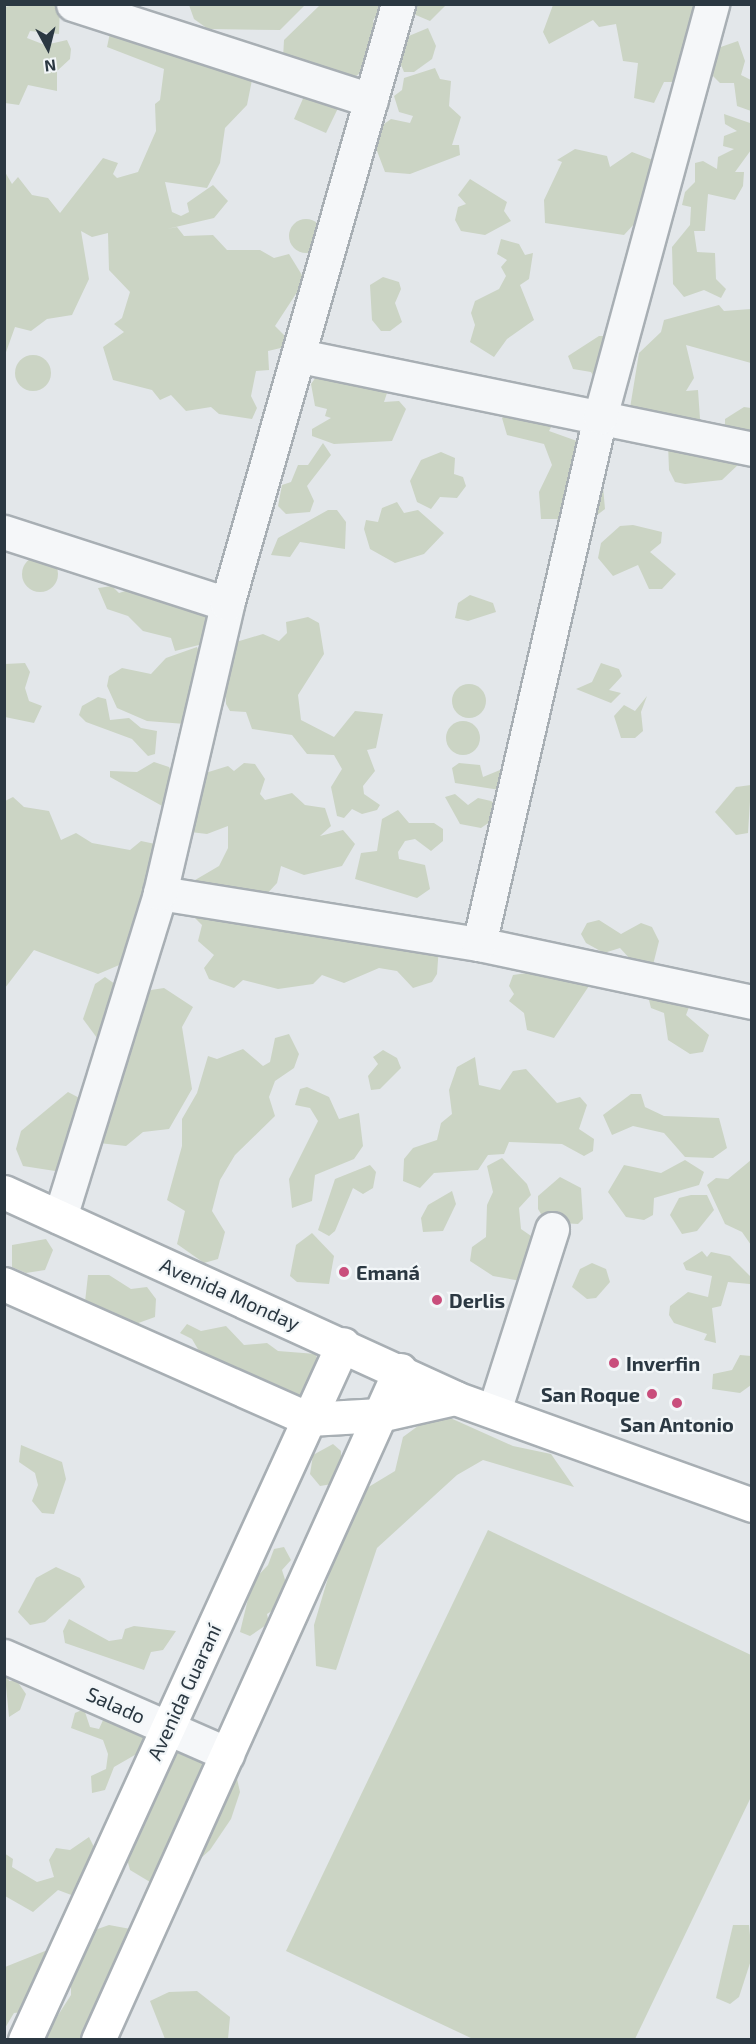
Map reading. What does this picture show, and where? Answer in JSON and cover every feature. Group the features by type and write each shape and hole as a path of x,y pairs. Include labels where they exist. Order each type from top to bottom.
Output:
{"main road":[{"name":"Avenida Monday","path":"4,1192 400,1370 455,1398 752,1505"},
{"path":"4,1284 309,1419 380,1415 455,1398"},
{"name":"Avenida Guaraní","path":"25,2040 343,1344"},
{"path":"98,2040 400,1370"}],"street":[{"path":"73,4 371,100"},
{"path":"60,1217 160,893 227,604 300,356 398,4"},
{"path":"479,944 600,417 712,4"},
{"path":"300,356 752,449"},
{"path":"4,532 227,604"},
{"path":"160,893 479,944 752,1002"},
{"path":"494,1411 552,1229"},
{"name":"Salado","path":"4,1656 227,1754"}],"green space":[{"path":"189,4 305,5 280,30 208,29 194,19"},
{"path":"60,5 59,34 30,31 27,38 45,45 67,40 71,49 70,59 57,71 57,91 28,85 19,105 5,103 5,7"},
{"path":"320,5 382,5 373,21 377,28 366,68 355,77 283,58 284,40"},
{"path":"408,5 446,5 430,21 411,13"},
{"path":"553,5 699,5 674,82 664,82 654,103 634,98 638,63 623,61 616,24 599,27 593,20 549,44 543,32"},
{"path":"428,28 436,46 432,59 414,72 404,72 399,60 404,38"},
{"path":"110,33 182,58 193,55 253,75 247,105 225,128 220,163 207,188 165,182 172,212 181,216 189,212 187,203 213,185 228,201 214,218 167,229 177,227 184,236 213,235 227,250 260,250 274,258 289,254 305,280 275,326 287,338 285,347 268,351 269,370 256,371 251,396 257,408 252,419 219,414 211,407 186,411 171,395 160,400 152,390 113,380 103,347 124,332 114,324 122,318 130,292 109,270 108,233 92,237 81,231 89,279 72,315 47,319 31,331 15,327 5,355 5,172 12,184 18,177 32,195 48,198 60,213 103,158 118,163 113,174 117,178 138,172 156,131 155,104 160,100 164,69 107,47"},
{"path":"738,41 745,61 741,75 751,80 751,111 737,106 734,83 720,83 713,76 715,49"},
{"path":"435,68 440,79 451,81 449,106 461,117 452,145 459,145 460,155 410,174 385,172 377,151 377,129 391,119 410,123 413,116 399,112 394,96 402,90 404,78"},
{"path":"305,94 340,104 326,133 294,119"},
{"path":"751,113 751,150 735,172 744,172 743,186 735,200 708,194 705,231 694,231 697,252 715,253 716,279 726,289 721,298 704,290 684,297 673,284 672,247 690,225 691,207 682,205 685,192 695,182 695,163 703,161 717,169 718,157 734,149 723,146 724,136 737,131 725,124 724,114 750,123"},
{"path":"575,149 607,156 610,167 632,152 658,162 636,222 624,235 545,223 544,200 562,162 557,160"},
{"path":"470,179 507,202 504,211 511,221 485,235 461,231 455,220 458,207 466,204 458,195"},
{"path":"306,219 318,224 323,236 318,248 306,253 294,248 289,236 294,224"},
{"path":"501,239 519,244 525,255 533,253 529,279 520,285 534,320 507,339 494,357 470,342 475,325 471,313 475,301 499,289 506,276 501,267 507,260 497,254"},
{"path":"383,277 399,282 401,289 395,303 402,322 390,331 381,331 372,320 370,285"},
{"path":"719,305 724,311 751,309 751,363 686,345 694,378 686,391 698,390 700,419 711,426 630,408 639,353 661,332 664,320"},
{"path":"599,336 605,336 595,379 591,372 573,369 568,356"},
{"path":"33,355 46,360 51,373 46,386 33,391 20,386 15,373 20,360"},
{"path":"321,370 390,384 384,402 399,401 406,409 392,441 334,444 312,436 312,429 331,418 325,416 327,409 315,406 311,384"},
{"path":"744,407 751,408 751,442 725,429 725,419"},
{"path":"506,414 555,420 549,431 577,441 594,481 603,487 605,509 592,519 560,525 557,519 541,519 539,492 552,465 544,444 507,435 502,418"},
{"path":"323,443 331,455 307,486 314,501 310,512 286,514 278,506 282,485 291,482 298,465 308,465"},
{"path":"668,444 741,462 722,480 685,484 675,482 669,470"},
{"path":"441,452 455,458 454,474 463,477 466,486 457,498 440,497 431,509 417,502 410,481 421,460"},
{"path":"397,502 404,513 418,510 444,533 424,554 395,563 370,549 364,529 366,520 378,522 382,508"},
{"path":"328,510 337,510 346,522 345,549 300,542 290,557 271,555 278,538"},
{"path":"633,525 662,532 661,543 650,552 676,574 662,589 649,589 638,565 613,576 598,558 601,543 620,526"},
{"path":"40,556 52,562 58,574 52,586 40,592 28,586 22,574 28,562"},
{"path":"112,586 119,593 138,587 147,597 158,595 207,613 211,624 203,644 175,651 171,638 143,631 128,616 107,609 98,588"},
{"path":"470,595 493,603 496,612 468,621 455,618 458,603"},
{"path":"308,617 319,623 324,654 298,695 301,720 334,737 355,711 383,714 376,748 367,750 375,771 363,786 364,794 380,805 377,810 362,814 352,809 344,818 337,816 331,787 342,769 334,755 307,754 292,735 252,729 246,712 230,711 226,704 224,661 232,658 236,642 263,634 279,641 287,633 286,622"},
{"path":"197,647 205,665 190,690 194,696 185,724 147,721 117,708 107,686 109,676 122,668 151,674 166,658"},
{"path":"25,663 30,672 25,688 29,701 42,706 34,723 5,717 5,664"},
{"path":"601,663 619,669 622,676 609,690 621,693 611,703 576,689 592,682"},
{"path":"469,684 481,689 486,701 481,713 469,718 457,713 452,701 457,689"},
{"path":"647,696 641,712 643,731 635,738 621,738 614,716 624,705 635,711"},
{"path":"98,697 106,699 110,720 129,718 141,728 157,731 155,754 148,756 132,739 86,722 79,715 82,706"},
{"path":"463,721 475,726 480,738 475,750 463,755 451,750 446,738 451,726"},
{"path":"154,762 169,767 173,775 164,807 110,777 110,771 137,772"},
{"path":"244,763 255,764 265,779 260,794 265,800 292,793 305,805 325,808 331,826 320,836 343,830 355,844 342,866 304,875 281,866 277,883 265,896 190,883 219,866 228,848 228,826 207,834 182,831 202,774 228,766 234,771"},
{"path":"459,763 480,765 483,777 500,770 500,790 455,783 452,768"},
{"path":"751,785 748,833 736,835 715,812 736,787"},
{"path":"455,794 468,805 478,798 491,801 500,807 497,817 481,828 460,824 445,797"},
{"path":"13,797 24,807 49,811 61,840 76,833 92,843 130,850 141,841 160,845 124,963 98,974 34,950 5,988 5,801"},
{"path":"398,810 409,823 434,823 443,829 443,841 431,851 415,839 405,841 398,852 399,859 425,865 430,889 417,898 355,879 361,853 377,851 382,819"},
{"path":"188,911 439,946 437,974 432,982 413,988 397,971 379,968 344,983 322,975 313,984 278,989 243,980 234,988 209,979 204,968 214,955 198,941 202,925"},
{"path":"599,920 621,934 641,923 652,927 659,941 652,969 631,960 620,948 604,953 586,943 581,934 587,923"},
{"path":"534,972 593,980 554,1038 527,1030 524,1013 509,1001 514,994 509,986 513,975"},
{"path":"105,977 115,984 100,1042 83,1019 95,984"},
{"path":"164,988 193,1007 182,1027 192,1089 169,1129 143,1132 126,1146 99,1143 137,1004 151,990"},
{"path":"648,996 691,1002 686,1015 709,1035 703,1052 690,1054 668,1040 664,1013 651,1008"},
{"path":"289,1034 299,1054 294,1068 275,1081 269,1097 275,1116 235,1155 220,1180 212,1211 225,1232 218,1259 204,1263 177,1244 185,1211 167,1200 182,1146 182,1119 197,1093 208,1056 217,1059 243,1049 263,1066 270,1062 275,1038"},
{"path":"383,1050 397,1058 401,1068 380,1089 371,1090 368,1076 378,1064 373,1057"},
{"path":"475,1057 479,1085 500,1090 513,1071 526,1069 557,1103 580,1097 587,1105 579,1129 594,1139 593,1151 584,1156 562,1144 509,1142 504,1154 488,1155 478,1170 434,1173 420,1188 403,1181 404,1159 413,1148 437,1140 441,1123 452,1114 449,1090 457,1067"},
{"path":"307,1087 329,1097 339,1119 359,1113 363,1146 354,1159 315,1175 312,1201 292,1208 289,1179 318,1121 310,1108 295,1105 300,1089"},
{"path":"68,1092 87,1102 67,1159 55,1171 23,1166 16,1149 21,1131"},
{"path":"631,1094 641,1094 645,1107 664,1116 719,1118 727,1148 713,1158 685,1157 664,1133 633,1126 612,1135 603,1115"},
{"path":"502,1158 527,1184 531,1195 519,1208 521,1229 534,1238 527,1282 493,1276 470,1261 472,1247 486,1237 487,1205 493,1192 487,1166"},
{"path":"685,1160 704,1172 699,1185 654,1198 653,1215 644,1220 626,1217 608,1192 624,1165 661,1173"},
{"path":"751,1160 751,1245 742,1232 725,1224 707,1185 716,1178 728,1179"},
{"path":"370,1165 376,1172 373,1188 363,1194 353,1188 335,1231 329,1236 318,1230 335,1179"},
{"path":"560,1177 581,1188 583,1219 578,1224 546,1222 538,1209 538,1196"},
{"path":"452,1191 456,1204 443,1231 423,1232 421,1218 428,1205"},
{"path":"707,1195 714,1210 697,1231 682,1234 670,1215 679,1198"},
{"path":"312,1233 334,1256 329,1284 297,1282 290,1276 296,1245"},
{"path":"46,1239 53,1250 45,1270 26,1273 12,1267 12,1245"},
{"path":"702,1251 707,1257 711,1252 730,1256 751,1277 750,1284 728,1282 721,1306 712,1308 716,1343 704,1340 707,1334 674,1323 669,1315 670,1306 688,1292 708,1297 712,1276 686,1270 683,1263"},
{"path":"592,1263 606,1269 610,1282 596,1298 587,1299 572,1287 580,1269"},
{"path":"88,1275 109,1275 131,1289 147,1287 156,1299 155,1317 130,1326 113,1312 85,1302"},
{"path":"187,1324 201,1331 226,1326 244,1345 267,1343 278,1351 316,1354 318,1364 296,1408 229,1364 199,1351 192,1339 180,1333"},
{"path":"740,1355 751,1356 751,1385 740,1393 712,1389 713,1374 732,1370"},
{"path":"437,1412 513,1446 551,1454 574,1487 483,1460 457,1475 377,1548 336,1670 316,1666 314,1625 352,1497 395,1471 403,1437"},
{"path":"333,1444 341,1451 341,1464 332,1484 320,1486 310,1474 313,1455"},
{"path":"21,1445 62,1462 66,1479 54,1514 42,1513 32,1501 38,1485 35,1473 19,1462"},
{"path":"488,1530 751,1655 751,1797 635,2039 473,2039 286,1951"},
{"path":"284,1547 291,1560 282,1570 287,1586 275,1609 267,1614 269,1623 250,1636 240,1632 252,1582 268,1565 274,1549"},
{"path":"56,1567 80,1578 85,1587 45,1622 30,1625 18,1612 36,1578"},
{"path":"69,1619 109,1641 122,1639 125,1629 134,1626 176,1631 163,1650 151,1652 144,1670 65,1643 63,1631"},
{"path":"4,1665 9,1681 17,1681 26,1694 20,1710 9,1717"},
{"path":"84,1709 90,1727 99,1729 104,1718 145,1738 140,1752 114,1767 105,1790 92,1793 91,1776 106,1769 108,1754 103,1740 71,1728 75,1713"},
{"path":"187,1740 235,1770 240,1792 231,1819 210,1850 173,1883 150,1882 130,1870 124,1848 160,1761"},
{"path":"89,1837 98,1855 74,1896 58,1890 33,1912 5,1896 4,1853 13,1859 12,1867 37,1882 54,1877 49,1860 56,1848 70,1850"},
{"path":"109,1925 136,1930 86,2039 42,2040 71,1995 71,1959 89,1932"},
{"path":"733,1925 749,1925 752,1957 739,1997 730,2004 716,1998"},
{"path":"45,1951 52,1954 43,2010 14,2013 5,2028 5,1967"},
{"path":"197,1991 230,2017 228,2039 165,2039 150,2001 169,1992"}],"place":[{"name":"Emaná","path":"344,1272"},
{"name":"Derlis","path":"437,1300"},
{"name":"Inverfin","path":"614,1363"},
{"name":"San Roque","path":"652,1394"},
{"name":"San Antonio","path":"677,1403"}]}
